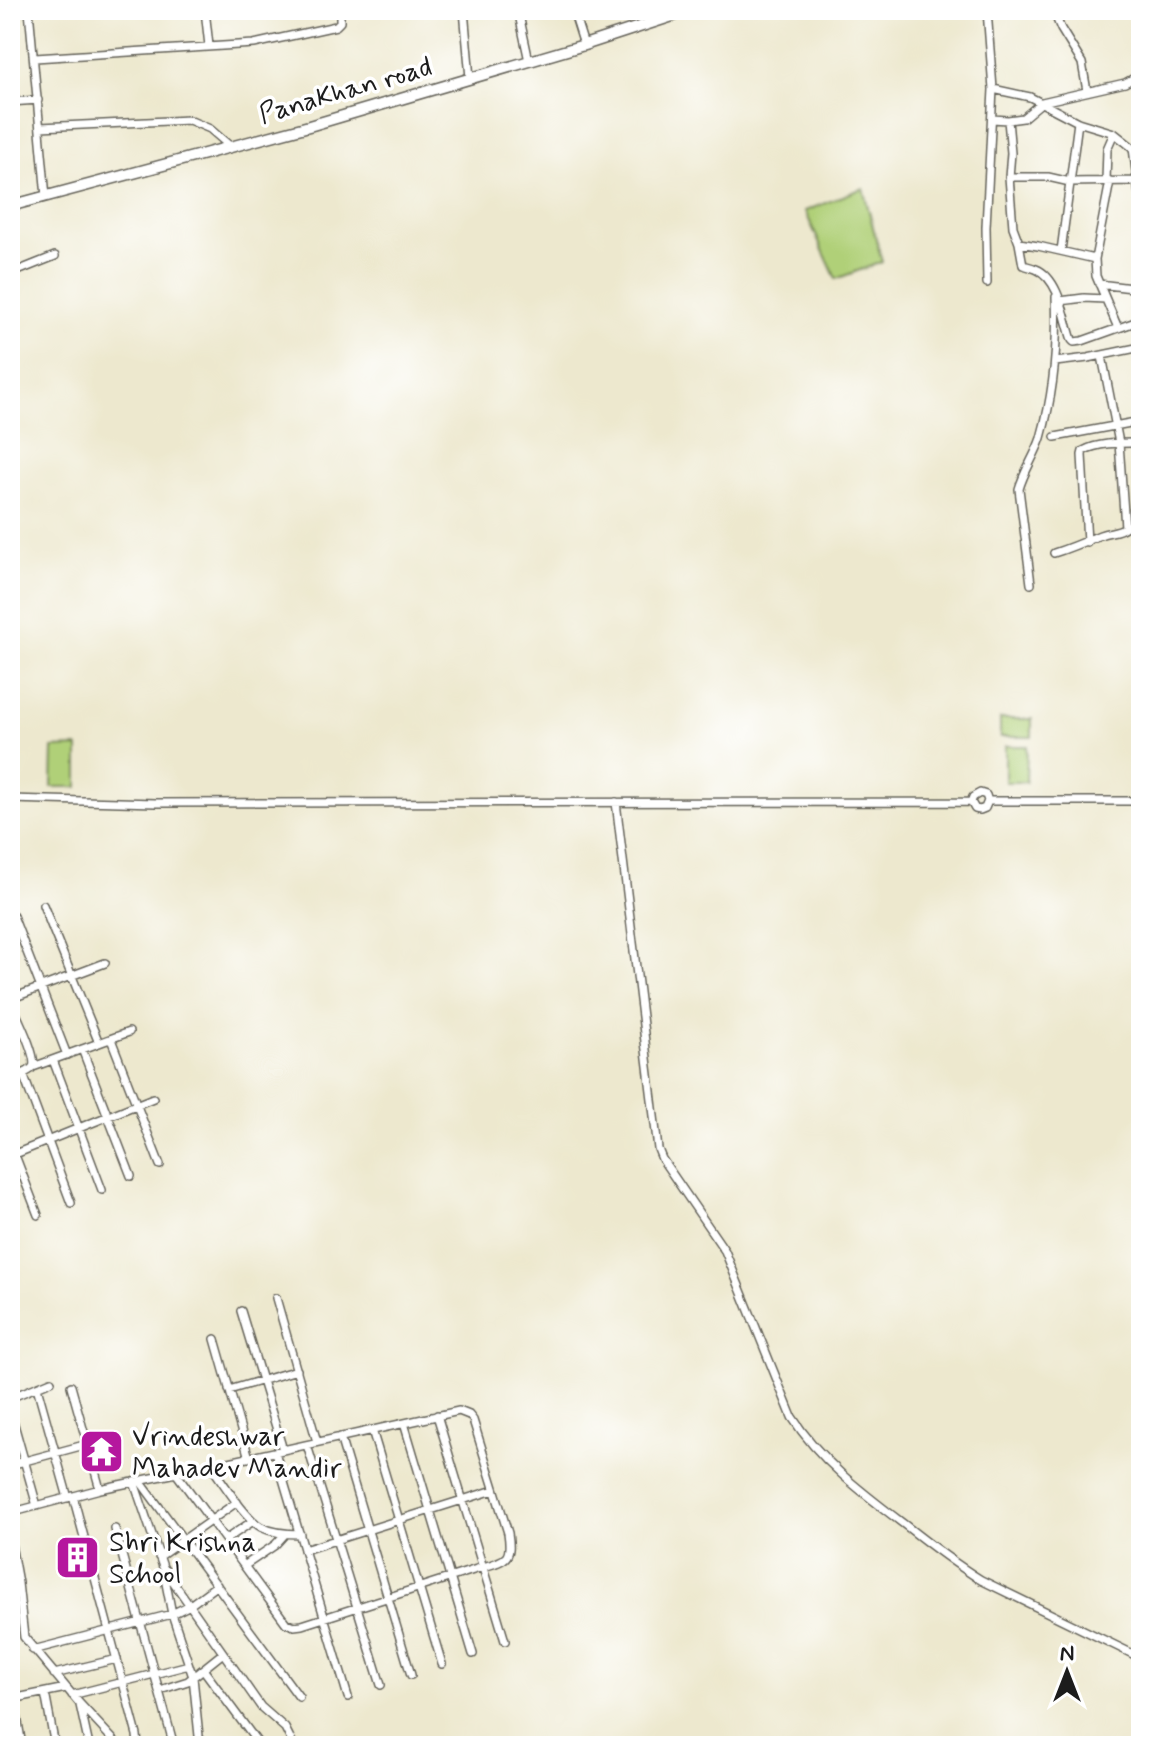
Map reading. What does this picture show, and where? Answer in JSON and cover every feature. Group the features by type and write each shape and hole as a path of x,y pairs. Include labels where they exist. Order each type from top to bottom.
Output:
{"street":[{"path":"29,10 46,197"},
{"path":"205,10 209,46"},
{"path":"35,58 254,44 336,26 340,22 340,10"},
{"path":"464,10 470,78"},
{"path":"518,10 529,61"},
{"path":"574,10 584,45"},
{"path":"649,10 653,23"},
{"name":"PanaKhan road","path":"10,206 231,147 584,45 691,10"},
{"path":"987,10 993,89 986,227 987,283"},
{"path":"1056,11 1061,29 1082,63 1087,91"},
{"path":"992,119 1023,118 1042,102 1125,83 1141,74"},
{"path":"993,89 1020,93 1078,122 1114,133 1137,146 1141,154"},
{"path":"10,102 38,100"},
{"path":"40,127 189,120 210,129 231,147"},
{"path":"1008,120 1013,227 1023,265 1042,272 1055,290 1074,342 1141,320"},
{"path":"1061,251 1078,122"},
{"path":"1114,133 1107,149 1108,181 1095,259 1096,276 1118,328"},
{"path":"1137,146 1141,209"},
{"path":"1009,177 1048,177 1070,182 1137,181"},
{"path":"1141,241 1141,306"},
{"path":"1019,243 1095,259"},
{"path":"10,274 55,256"},
{"path":"1099,284 1140,289"},
{"path":"1031,584 1019,489 1036,452 1048,409 1057,333 1055,290"},
{"path":"1060,301 1105,299"},
{"path":"1055,362 1141,347"},
{"path":"1054,553 1105,533 1122,531 1125,527 1119,443 1102,356"},
{"path":"1055,437 1141,421"},
{"path":"1087,542 1082,455 1085,449 1141,443"},
{"path":"10,799 156,803 971,802 975,809 980,810 985,808 988,801 1141,801"},
{"path":"616,802 658,1149 725,1251 792,1417 804,1436 851,1483 960,1567 994,1587 1141,1658"},
{"path":"43,905 99,1043"},
{"path":"13,916 67,1055"},
{"path":"33,1067 32,1052 10,1000 105,963"},
{"path":"10,1036 23,1031"},
{"path":"10,1079 33,1067 129,1032"},
{"path":"111,1039 160,1165"},
{"path":"82,1049 131,1176"},
{"path":"53,1060 102,1190"},
{"path":"23,1074 71,1203"},
{"path":"38,1215 12,1147 48,1141 153,1098"},
{"path":"276,1298 317,1442"},
{"path":"241,1311 304,1550 348,1697"},
{"path":"215,1339 249,1458"},
{"path":"229,1390 297,1370"},
{"path":"10,1398 51,1381"},
{"path":"71,1386 100,1489"},
{"path":"37,1387 110,1631 138,1746"},
{"path":"10,1410 37,1506"},
{"path":"10,1513 100,1489 459,1411 473,1420 508,1533 509,1553 505,1560 325,1618 290,1626 176,1473"},
{"path":"437,1415 505,1641"},
{"path":"404,1423 473,1654"},
{"path":"372,1430 442,1664"},
{"path":"340,1437 411,1675"},
{"path":"10,1465 88,1444"},
{"path":"307,1445 381,1685"},
{"path":"211,1466 237,1502 262,1528 300,1534"},
{"path":"137,1482 183,1539 299,1697"},
{"path":"137,1482 163,1567 172,1614 193,1677 200,1746"},
{"path":"304,1550 494,1490"},
{"path":"159,1557 237,1502"},
{"path":"225,1540 253,1521"},
{"path":"115,1529 174,1746"},
{"path":"244,1566 275,1545 285,1534"},
{"path":"10,1539 24,1637 119,1746"},
{"path":"163,1567 261,1707 285,1728 294,1746"},
{"path":"33,1650 172,1614 217,1585"},
{"path":"10,1601 20,1599"},
{"path":"160,1690 181,1685 223,1653"},
{"path":"54,1674 117,1659"},
{"path":"12,1699 123,1682 189,1665"},
{"path":"203,1669 260,1746"},
{"path":"10,1674 22,1746"},
{"path":"45,1693 55,1746"},
{"path":"80,1704 89,1746"}],"green space":[{"path":"863,188 882,262 836,279 805,211"},
{"path":"1000,719 1032,719 1032,737 1000,737"},
{"path":"1005,746 1027,746 1026,782 1005,782"},
{"path":"78,747 78,787 52,787 53,748"}],"place":[{"name":"Vrindeshwar Mahadev Mandir","path":"101,1451"},
{"name":"Shri Krishna School","path":"78,1557"}]}
